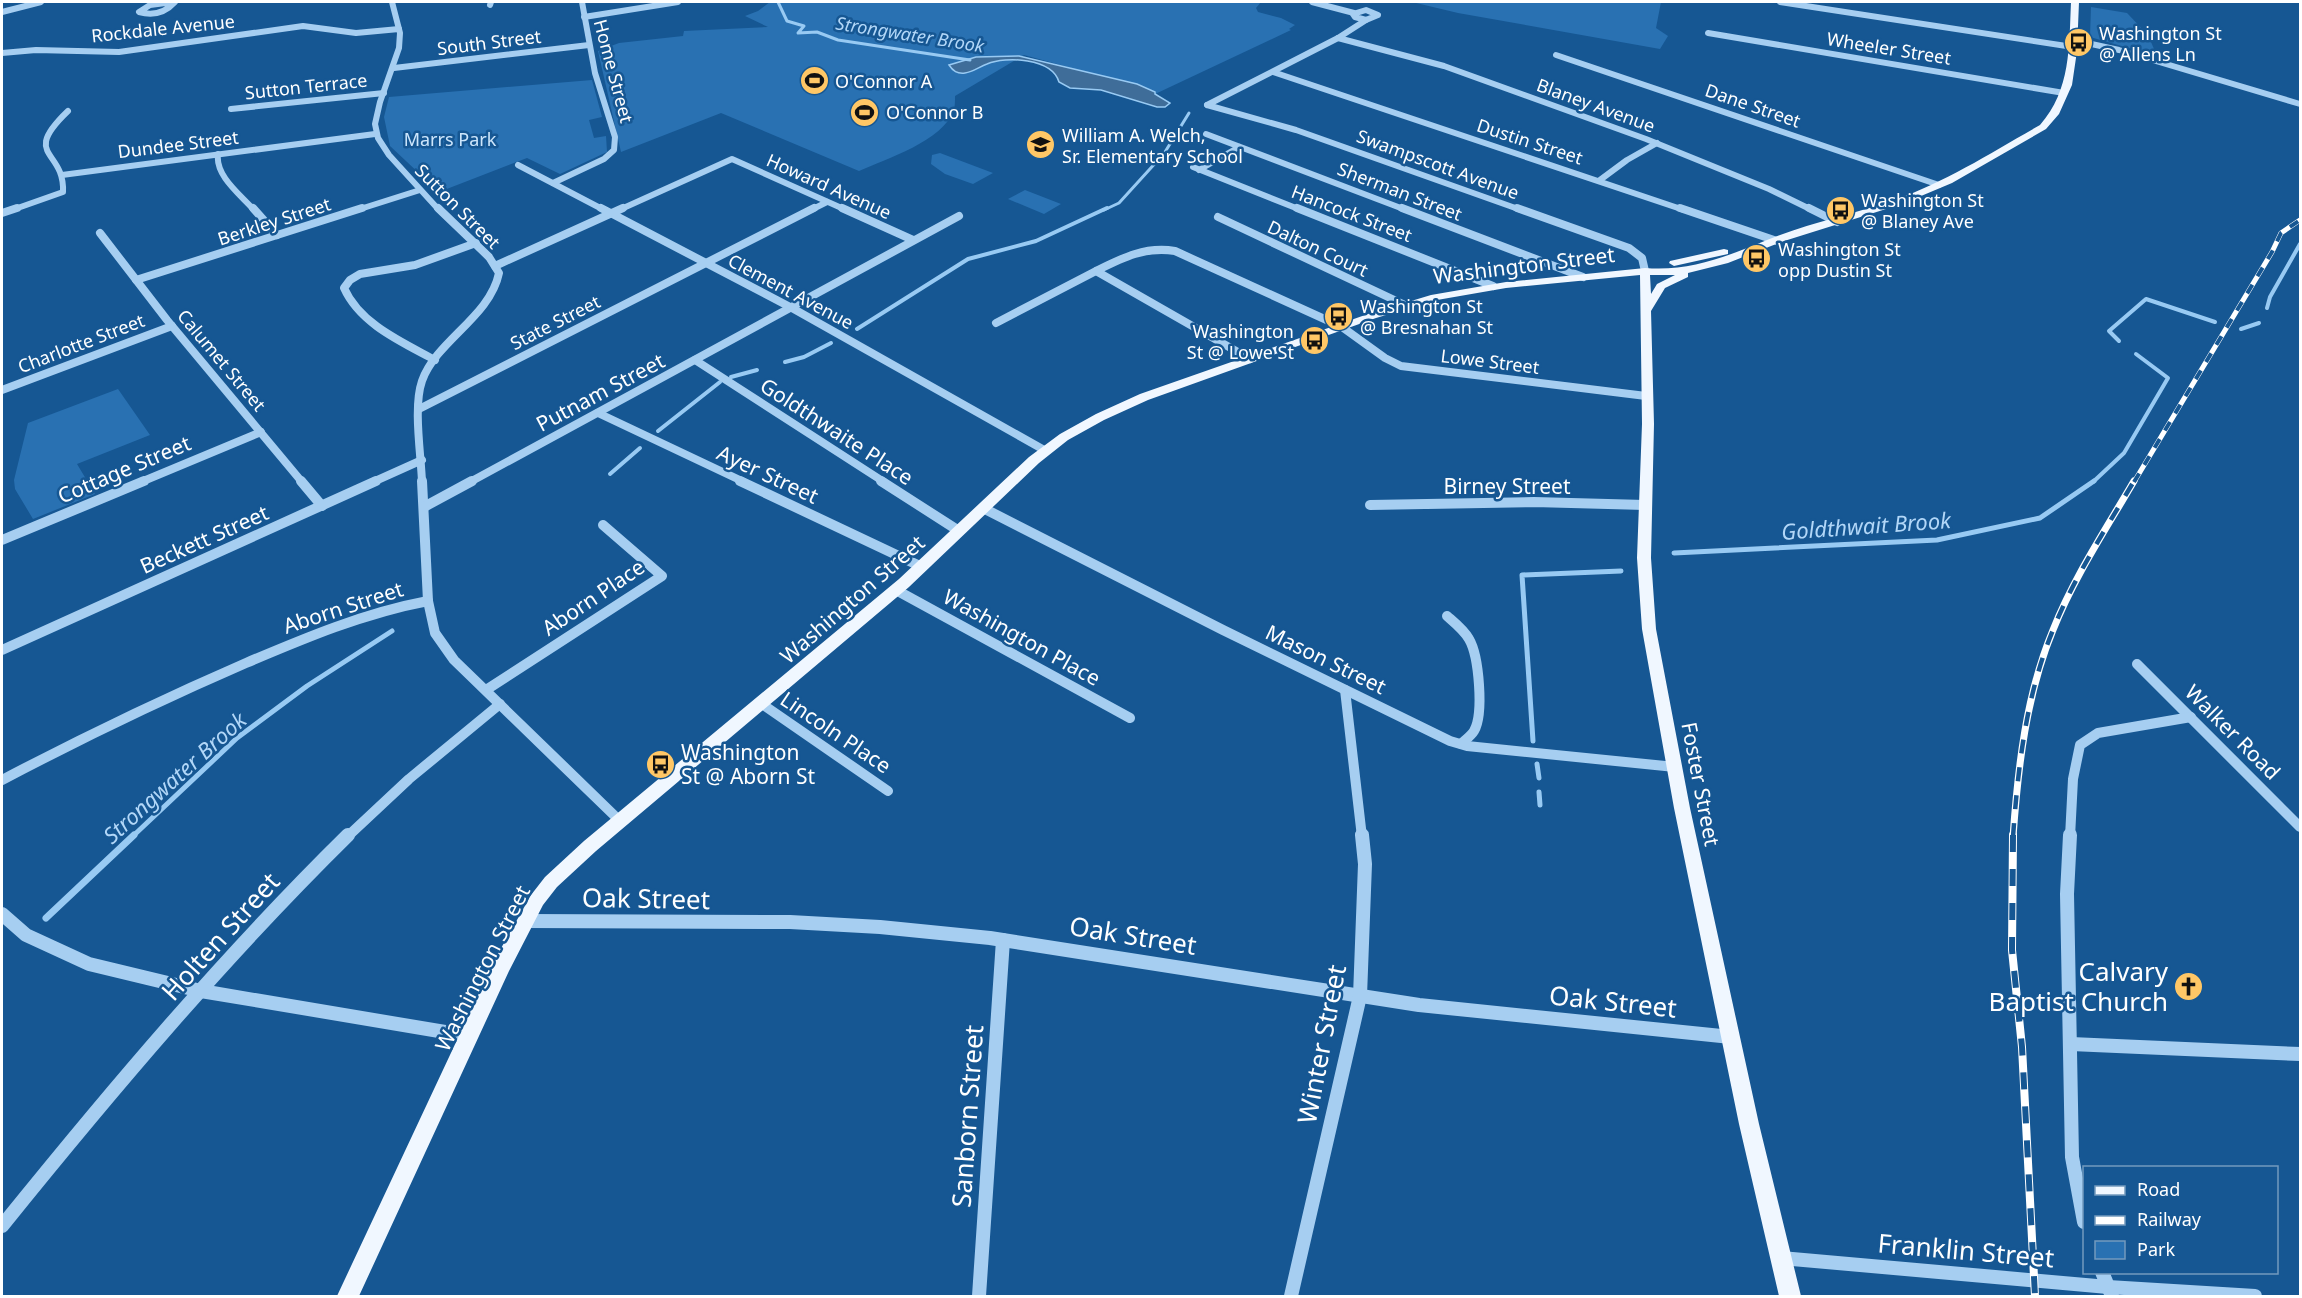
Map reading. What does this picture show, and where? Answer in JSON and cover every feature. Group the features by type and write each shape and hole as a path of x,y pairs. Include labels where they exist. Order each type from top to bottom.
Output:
{"main road":[{"name":"Washington Street","path":"1645,271 1668,273 1707,267 1837,222 1939,185 1978,166 2043,127 2054,114 2069,79 2075,2"},
{"name":"Washington Street","path":"348,1296 525,921 551,882 620,821 896,590 1046,451 1083,426 1130,403 1405,305 1493,286 1645,271 1777,241"},
{"path":"1647,310 1661,286 1707,267"},
{"name":"Foster Street","path":"1645,271 1647,310 1645,591 1657,677 1749,1124 1790,1296"}],"street":[{"path":"2,12 41,2"},
{"path":"174,2 170,8 162,12 145,14 139,12 150,4 174,2"},
{"path":"375,134 376,118 394,68 400,43 392,2"},
{"name":"Home Street","path":"553,183 608,157 615,148 615,137 604,106 588,45 582,2"},
{"path":"584,17 678,2"},
{"path":"1273,72 1378,15 1368,10 1354,13 1312,2"},
{"path":"1780,2 2119,50 2301,104"},
{"path":"1354,13 1355,17 1366,20"},
{"name":"Rockdale Avenue","path":"2,53 36,50 119,52 303,26 356,33 399,29"},
{"name":"Wheeler Street","path":"1708,33 2064,93"},
{"name":"Blaney Avenue","path":"1338,38 1444,66 1657,143 1769,189 1837,222"},
{"name":"South Street","path":"394,68 588,45"},
{"name":"Dane Street","path":"1556,55 1939,185"},
{"name":"Swampscott Avenue","path":"1273,72 1207,105 1296,130 1629,248 1642,258 1645,271"},
{"name":"Dustin Street","path":"1273,72 1777,241"},
{"name":"Sutton Terrace","path":"231,110 384,93"},
{"path":"2,213 61,194 65,189 62,175 45,151 44,143 52,126 68,111"},
{"name":"Dundee Street","path":"62,175 375,134"},
{"name":"Sutton Street","path":"375,134 389,156 420,190 476,243 499,272 498,280 491,293 435,360 420,386 419,409 428,601"},
{"name":"Sherman Street","path":"1206,134 1583,277"},
{"path":"1600,180 1627,160 1657,143"},
{"name":"Hancock Street","path":"1239,147 1196,168 1493,286"},
{"path":"218,154 217,164 221,173 277,235"},
{"name":"Howard Avenue","path":"610,213 732,159 913,240"},
{"name":"Clement Avenue","path":"518,165 792,308 1046,451"},
{"name":"Berkley Street","path":"136,280 420,190"},
{"name":"State Street","path":"419,409 827,202"},
{"path":"495,266 610,213"},
{"name":"Putnam Street","path":"424,507 959,216"},
{"name":"Dalton Court","path":"1218,217 1405,305"},
{"name":"Calumet Street","path":"100,233 172,326 321,506"},
{"path":"435,360 383,330 349,298 344,288 350,280 360,274 415,265 476,243"},
{"name":"Lowe Street","path":"1096,271 1144,249 1166,248 1188,255 1342,327 1385,358 1410,369 1646,396"},
{"path":"996,323 1096,271 1251,359"},
{"name":"Charlotte Street","path":"2,390 172,326"},
{"name":"Goldthwaite Place","path":"695,360 959,531"},
{"name":"Ayer Street","path":"598,413 922,567"},
{"name":"Cottage Street","path":"2,540 261,432"},
{"name":"Beckett Street","path":"2,650 422,460"},
{"name":"Birney Street","path":"1370,505 1534,502 1645,505"},
{"name":"Mason Street","path":"983,508 1450,741 1675,767"},
{"name":"Aborn Place","path":"486,690 662,576 603,525"},
{"name":"Washington Place","path":"896,590 1130,718"},
{"name":"Aborn Street","path":"2,780 138,710 248,662 372,614 428,601 433,626 441,644 620,821"},
{"path":"1447,616 1461,627 1473,647 1477,674 1479,712 1475,730 1461,744"},
{"name":"Walker Road","path":"2137,664 2301,827"},
{"name":"Winter Street","path":"1291,1296 1360,996 1365,864 1345,690"},
{"name":"Holten Street","path":"2,1226 201,991 289,895 360,822 456,738 500,704"},
{"name":"Lincoln Place","path":"762,704 888,791"},
{"path":"2083,1212 2072,1157 2067,894 2073,779 2080,745 2098,733 2191,717"},
{"path":"2,914 26,935 89,964 201,991 469,1036"},
{"name":"Oak Street","path":"525,921 790,922 880,927 1003,940 1419,1005 1731,1037"},
{"name":"Sanborn Street","path":"979,1296 1003,940"},
{"path":"2071,1044 2301,1054"},
{"name":"Franklin Street","path":"1781,1258 2255,1296"}],"green space":[{"path":"770,2 1261,2 1256,8 1258,12 1281,18 1295,25 1289,29 1291,30 1153,95 1024,55 955,96 954,110 948,121 926,140 898,155 859,171 721,113 621,152 598,51 619,43 683,36 684,31 768,27 745,16 758,11"},
{"path":"1412,2 1661,2 1656,28 1668,36 1660,49 1458,13"},
{"path":"2091,7 2127,13 2148,35 2157,56 2090,37"},
{"name":"Marrs Park","path":"592,80 602,117 589,120 594,138 606,136 607,152 560,174 527,158 439,192 390,146 384,117 389,97"},
{"path":"940,153 993,173 973,184 945,174 931,164 932,155"},
{"path":"1025,190 1061,204 1044,214 1008,199"},
{"path":"118,389 150,435 77,464 95,494 33,519 15,489 14,480 28,423"}],"shaded area":[{"path":"1019,56 1137,84 1155,92 1170,103 1165,107 1157,107 1101,90 1070,88 1059,82 1055,74 1047,68 1028,61 995,61 971,72 962,73 956,72 949,65 976,57"}],"waterway":[{"name":"Strongwater Brook","path":"778,2 787,21 804,26 798,33 817,32 838,40 970,60"},
{"name":"Strongwater Brook","path":"1165,152 1189,113"},
{"name":"Strongwater Brook","path":"1104,210 1119,203 1159,159"},
{"name":"Strongwater Brook","path":"857,329 968,259 1036,241 1107,208"},
{"name":"Goldthwait Brook","path":"2267,308 2270,297 2300,244"},
{"name":"Goldthwait Brook","path":"2119,341 2109,331 2146,299 2215,322"},
{"name":"Goldthwait Brook","path":"2241,329 2259,323"},
{"name":"Strongwater Brook","path":"785,362 804,357 831,343"},
{"name":"Goldthwait Brook","path":"2093,482 2124,453 2168,378 2136,354"},
{"name":"Strongwater Brook","path":"731,377 757,370"},
{"name":"Strongwater Brook","path":"658,431 720,382"},
{"name":"Strongwater Brook","path":"610,474 640,448"},
{"name":"Goldthwait Brook","path":"1674,553 1937,540 2040,518 2094,481"},
{"name":"Goldthwait Brook","path":"1533,741 1522,575 1621,571"},
{"name":"Strongwater Brook","path":"132,837 237,738 307,686 392,631"},
{"name":"Goldthwait Brook","path":"1537,764 1539,778"},
{"name":"Goldthwait Brook","path":"1539,792 1540,805"},
{"name":"Strongwater Brook","path":"46,918 134,835"}],"railway":[{"path":"2134,482 2272,252 2281,233 2300,220"},
{"path":"2013,837 2025,732 2044,655 2061,610 2134,481"},
{"path":"2013,835 2012,950 2022,1047 2035,1296"}],"place":[{"name":"Washington St @ Allens Ln","path":"2078,43"},
{"name":"O'Connor A","path":"814,81"},
{"name":"O'Connor B","path":"865,112"},
{"name":"William A. Welch, Sr. Elementary School","path":"1041,145"},
{"name":"Washington St @ Blaney Ave","path":"1840,210"},
{"name":"Washington St opp Dustin St","path":"1757,259"},
{"name":"Washington St @ Bresnahan St","path":"1339,316"},
{"name":"Washington St @ Lowe St","path":"1315,341"},
{"name":"Washington St @ Aborn St","path":"660,764"},
{"name":"Calvary Baptist Church","path":"2189,986"}]}
